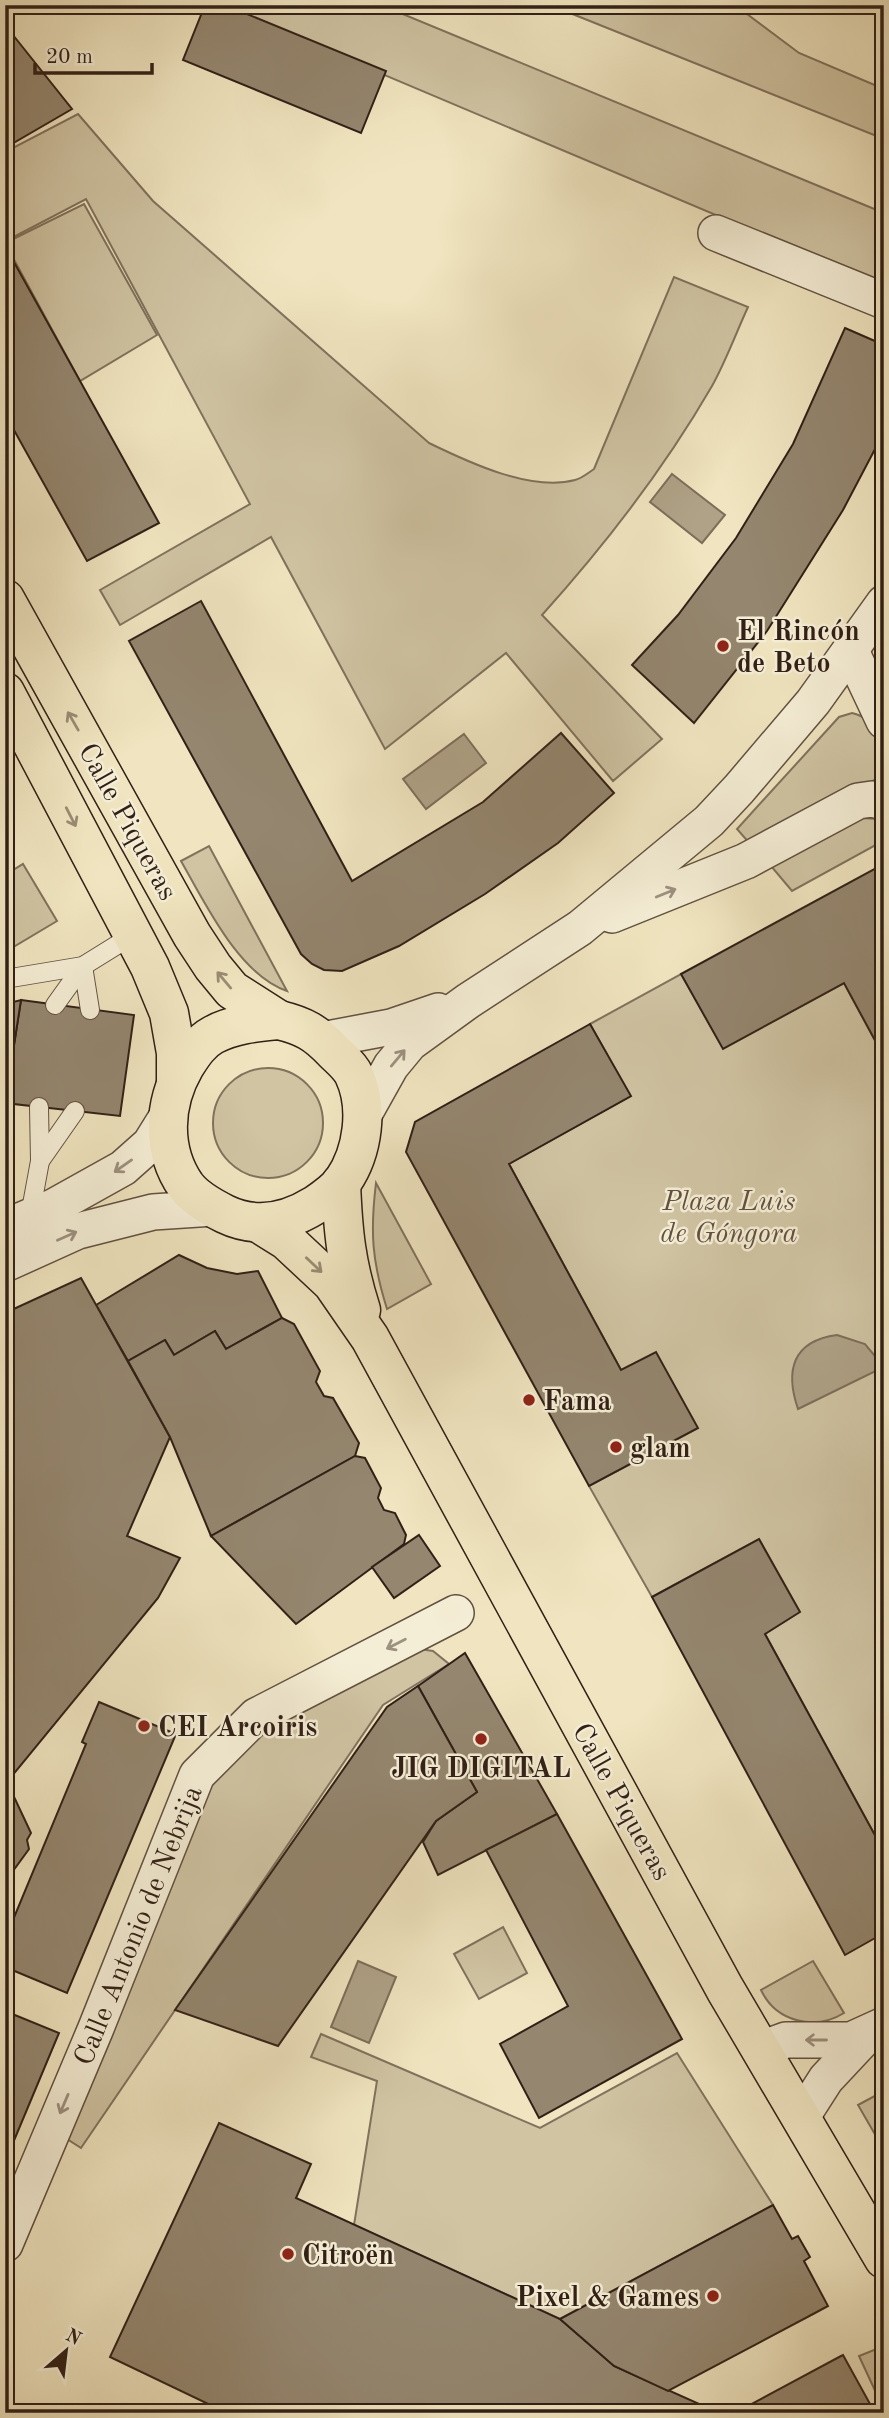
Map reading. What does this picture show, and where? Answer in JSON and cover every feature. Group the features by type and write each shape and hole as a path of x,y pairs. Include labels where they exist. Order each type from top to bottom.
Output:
{"main road":[{"name":"Calle Piqueras","path":"5,599 192,935 232,990 279,1020"},
{"name":"Calle Piqueras","path":"5,692 150,967 169,1013 176,1053 172,1098"},
{"path":"279,1020 302,1025 322,1040 353,1072 360,1091 363,1116 356,1158 341,1183 300,1215 260,1224 235,1219 190,1191 176,1171 168,1141 172,1098 193,1052 211,1035 252,1022 279,1020"},
{"name":"Calle Piqueras","path":"341,1183 349,1272 370,1338"},
{"name":"Calle Piqueras","path":"260,1224 287,1241 332,1283 370,1338 719,1976 884,2259"}],"street":[{"path":"716,233 884,301"},
{"path":"363,1116 391,1066 410,1043 468,1001 580,928 709,821 813,702 884,603"},
{"path":"851,651 884,721"},
{"path":"580,928 746,861 858,801 872,799 884,802"},
{"path":"322,1040 391,1027 468,1001"},
{"path":"23,1215 123,1168 149,1144 172,1098"},
{"path":"5,1264 78,1231 153,1212 214,1208"},
{"name":"Calle Antonio de Nebrija","path":"5,2244 96,2028 197,1775 256,1716 456,1613"},
{"path":"761,2049 786,2040 852,2040 877,2029"},
{"path":"800,2118 826,2079 877,2029"}],"lane":[{"path":"5,979 83,966 133,935"},
{"path":"55,1005 83,966"},
{"path":"83,966 90,1010"},
{"path":"23,1215 40,1161 40,1107"},
{"path":"40,1161 75,1111"}],"green space":[{"path":"219,5 381,5 884,213 884,286"},
{"path":"550,5 735,5 799,53 884,89 884,139"},
{"path":"78,114 153,201 429,443 520,479 558,483 577,479 594,469 674,277 748,307 717,376 674,447 589,561 542,615 662,739 613,781 506,653 385,749 271,537 120,625 100,590 250,504 86,199 8,240 5,236 5,152"},
{"path":"84,204 157,335 80,381 5,243"},
{"path":"852,713 870,722 880,736 884,775 751,845 737,829 839,717"},
{"path":"862,818 884,821 884,846 881,842 792,891 771,866"},
{"path":"209,846 287,991 270,983 239,954 212,916 181,861"},
{"path":"23,864 57,921 5,952 5,875"},
{"name":"Plaza Luis de Góngora","path":"681,974 723,1048 844,983 884,1057 884,1836 877,1839 765,1634 799,1612 759,1539 652,1597 589,1486 697,1428 621,1370 509,1164 630,1096 590,1024"},
{"path":"268,1068 289,1072 307,1084 319,1102 323,1123 319,1144 307,1162 289,1174 268,1178 247,1174 229,1162 217,1144 213,1123 217,1102 229,1084 247,1072"},
{"path":"376,1183 431,1284 387,1309 378,1276 374,1246"},
{"path":"406,1647 433,1651 449,1664 383,1705 81,2148 64,2137 203,1781 258,1726"},
{"path":"503,1927 527,1973 479,1999 454,1954"},
{"path":"813,1961 844,2013 821,2022 786,2016 776,2010 761,1990"},
{"path":"321,2034 540,2128 677,2053 773,2205 560,2319 354,2225 377,2081 311,2057"},
{"path":"884,2091 884,2150 858,2105"},
{"path":"884,2346 884,2410 859,2356"}],"shaded area":[{"path":"672,474 725,515 702,543 650,502"},
{"path":"464,734 486,763 426,809 403,779"},
{"path":"837,1335 865,1344 884,1367 798,1409 792,1382 796,1360 801,1351 810,1344"},
{"path":"358,1961 396,1977 369,2043 331,2027"}],"building":[{"path":"205,5 225,5 386,71 361,133 183,60"},
{"path":"5,25 72,109 10,145 5,139 5,136 13,131 5,122"},
{"path":"5,246 159,523 87,561 5,414"},
{"path":"845,328 884,345 884,432 843,510 767,631 694,723 632,665 678,615 736,538 793,444"},
{"path":"201,601 352,881 483,802 561,733 614,793 558,843 485,894 399,946 342,971 324,970 301,954 129,641"},
{"path":"878,867 884,878 884,1057 844,983 723,1049 681,974"},
{"path":"21,1000 134,1015 120,1116 5,1103"},
{"path":"21,1000 7,1090 5,1090 5,1004"},
{"path":"590,1024 631,1096 509,1164 621,1370 656,1352 698,1428 589,1486 406,1152 415,1122"},
{"path":"179,1255 207,1268 237,1274 258,1271 282,1318 226,1349 215,1331 174,1355 165,1340 128,1361 96,1305"},
{"path":"81,1278 170,1437 127,1536 180,1558 158,1598 7,1782 31,1833 27,1840 29,1849 5,1882 5,1313"},
{"path":"282,1318 294,1324 320,1371 316,1382 324,1396 333,1398 359,1443 355,1456 211,1536 170,1437 128,1361 165,1340 174,1355 215,1331 226,1349"},
{"path":"355,1456 365,1458 381,1488 378,1498 384,1510 395,1513 406,1535 404,1544 296,1624 211,1536"},
{"path":"419,1535 440,1566 394,1598 372,1567"},
{"path":"759,1539 800,1612 765,1634 877,1839 884,1836 884,1933 845,1955 652,1597"},
{"name":"JIG DIGITAL","path":"465,1653 557,1814 438,1875 423,1842 436,1821 477,1792 418,1686"},
{"path":"418,1686 477,1792 436,1821 278,2046 175,2010 387,1707"},
{"path":"99,1702 176,1734 67,1993 5,1967 5,1925 8,1918 13,1920 86,1744 82,1742"},
{"path":"557,1814 682,2039 539,2118 500,2044 568,2006 486,1850"},
{"path":"5,2011 59,2033 5,2162"},
{"name":"Citroën","path":"219,2123 311,2164 296,2198 560,2319 614,2366 706,2407 709,2413 227,2413 110,2357"},
{"name":"Pixel & Games","path":"773,2205 792,2239 798,2236 810,2257 804,2261 828,2306 815,2313 668,2391 614,2366 560,2319"},
{"path":"843,2355 875,2413 735,2413 841,2356"}],"place":[{"name":"El Rincón de Beto","path":"723,646"},
{"name":"Fama","path":"529,1400"},
{"name":"glam","path":"616,1447"},
{"name":"CEI Arcoiris","path":"144,1726"},
{"name":"JIG DIGITAL","path":"481,1739"},
{"name":"Citroën","path":"288,2254"},
{"name":"Pixel & Games","path":"713,2296"}]}
